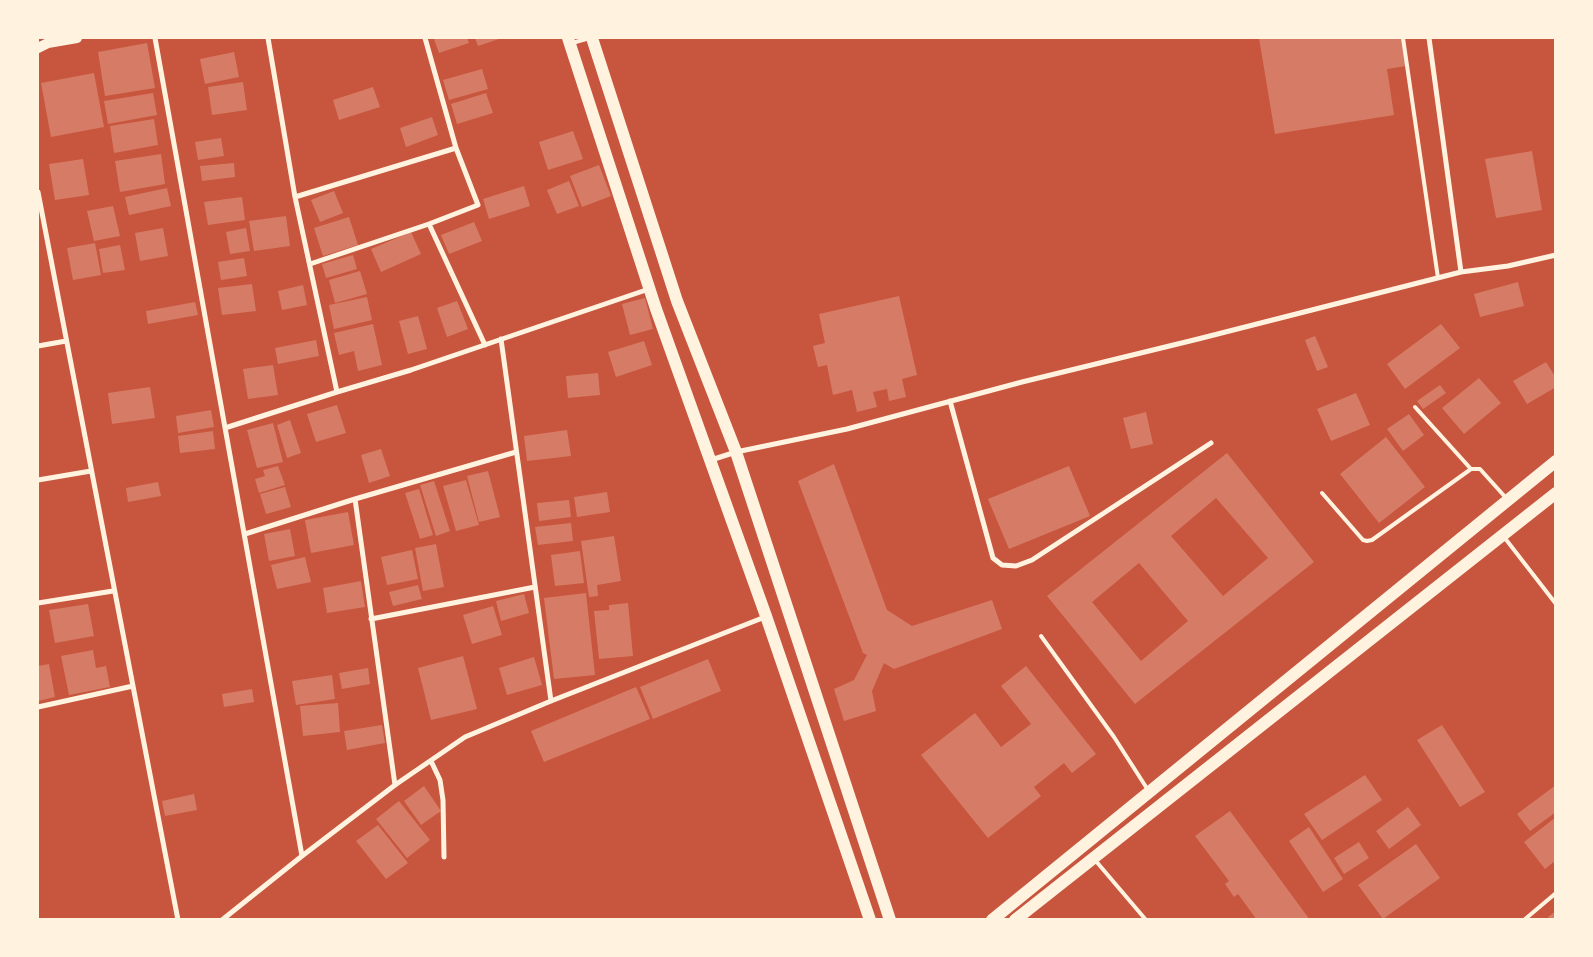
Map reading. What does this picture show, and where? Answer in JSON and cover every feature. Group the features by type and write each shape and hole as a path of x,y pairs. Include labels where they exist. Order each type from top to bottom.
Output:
{"main road":[{"path":"38,48 48,43 77,38"},
{"path":"591,38 677,301 736,452 890,920"},
{"path":"569,41 649,289 766,616 870,920"},
{"path":"992,920 1556,461"},
{"path":"1015,920 1556,493"}],"street":[{"path":"155,38 302,856"},
{"path":"268,38 295,196 337,392"},
{"path":"310,264 429,224 478,205 456,148 425,38"},
{"path":"1429,38 1461,272"},
{"path":"295,196 456,148"},
{"path":"38,192 113,591 178,920"},
{"path":"429,224 484,345"},
{"path":"711,460 736,452 847,429 1022,382 1208,337 1461,272 1508,266 1556,255"},
{"path":"225,428 411,370 649,289"},
{"path":"501,339 551,701"},
{"path":"38,346 66,341"},
{"path":"950,401 992,558 1002,565 1016,566 1032,560 1211,443"},
{"path":"245,534 355,499 516,452"},
{"path":"38,480 91,471"},
{"path":"355,499 395,785"},
{"path":"371,619 535,587"},
{"path":"38,603 113,591"},
{"path":"222,920 395,785 465,737 766,616"},
{"path":"38,707 133,686"},
{"path":"431,761 440,780 443,800 444,857"}],"lane":[{"path":"569,41 591,38"},
{"path":"1403,38 1438,278"},
{"path":"1415,407 1471,469"},
{"path":"1322,493 1363,540 1367,541 1372,540 1471,469 1480,469 1508,500"},
{"path":"1502,535 1556,604"},
{"path":"1041,636 1114,737 1149,792"},
{"path":"1094,858 1146,920"},
{"path":"1524,920 1556,893"}],"building":[{"path":"467,38 469,43 439,53 434,39"},
{"path":"475,38 498,38 499,39 478,46"},
{"path":"1259,38 1402,38 1406,66 1387,69 1394,115 1275,134"},
{"path":"147,43 155,88 105,96 98,52"},
{"path":"234,52 239,77 205,84 200,59"},
{"path":"482,69 488,89 449,100 443,80"},
{"path":"94,73 104,127 51,137 41,83"},
{"path":"243,82 247,110 212,115 208,87"},
{"path":"373,87 380,107 339,120 333,100"},
{"path":"153,93 157,115 108,124 104,101"},
{"path":"486,93 493,113 457,124 451,104"},
{"path":"432,117 438,135 406,147 400,128"},
{"path":"154,119 158,145 114,153 110,126"},
{"path":"573,131 583,159 548,170 539,142"},
{"path":"221,138 224,156 198,160 195,142"},
{"path":"1532,151 1542,210 1496,218 1485,159"},
{"path":"161,154 165,184 120,192 115,161"},
{"path":"83,159 89,195 55,200 49,164"},
{"path":"234,163 235,177 202,181 200,166"},
{"path":"599,165 611,196 582,207 570,176"},
{"path":"569,181 579,206 557,214 547,190"},
{"path":"524,186 530,206 489,219 483,199"},
{"path":"167,188 171,206 129,215 125,197"},
{"path":"334,191 343,213 320,222 311,200"},
{"path":"242,197 245,220 208,225 204,202"},
{"path":"113,206 120,236 94,241 87,211"},
{"path":"286,216 290,246 254,251 249,221"},
{"path":"349,217 358,245 323,256 314,228"},
{"path":"474,222 482,241 449,254 441,235"},
{"path":"163,228 168,256 140,261 135,233"},
{"path":"246,228 250,251 230,254 226,232"},
{"path":"411,232 421,254 381,272 371,249"},
{"path":"95,243 101,275 73,280 67,248"},
{"path":"120,245 125,270 103,273 99,249"},
{"path":"353,255 357,269 326,278 322,264"},
{"path":"244,258 247,276 221,280 218,262"},
{"path":"360,271 367,294 335,303 329,280"},
{"path":"1518,282 1524,306 1480,317 1474,294"},
{"path":"252,284 256,311 222,315 218,288"},
{"path":"303,285 307,305 282,310 278,291"},
{"path":"899,296 917,375 902,379 906,397 889,401 887,389 873,392 877,407 857,412 852,390 833,395 827,365 818,367 813,346 825,343 819,314"},
{"path":"367,297 372,320 334,329 329,305"},
{"path":"645,298 653,329 630,335 622,304"},
{"path":"457,301 468,329 447,337 437,308"},
{"path":"195,302 198,315 148,324 146,311"},
{"path":"418,316 427,349 408,354 399,321"},
{"path":"373,324 382,365 358,371 354,351 339,355 334,333"},
{"path":"1441,324 1460,348 1405,389 1387,364"},
{"path":"1315,336 1328,367 1317,371 1305,340"},
{"path":"316,340 319,356 278,364 275,348"},
{"path":"644,341 652,365 616,377 608,352"},
{"path":"1546,362 1556,378 1556,387 1527,404 1513,381"},
{"path":"273,365 278,395 248,399 243,369"},
{"path":"598,373 600,395 568,398 566,376"},
{"path":"1479,378 1501,403 1464,434 1442,408"},
{"path":"1440,385 1446,393 1423,409 1417,401"},
{"path":"150,387 155,418 112,424 108,393"},
{"path":"1356,393 1370,425 1331,441 1317,409"},
{"path":"337,405 346,433 316,442 307,414"},
{"path":"211,410 214,427 178,433 176,416"},
{"path":"1146,412 1153,444 1131,449 1123,418"},
{"path":"1409,414 1424,435 1403,451 1387,429"},
{"path":"290,420 301,453 287,458 277,425"},
{"path":"273,423 283,462 257,468 247,430"},
{"path":"567,430 571,456 527,461 524,436"},
{"path":"213,431 215,449 180,453 178,436"},
{"path":"1386,437 1425,487 1379,523 1340,474"},
{"path":"381,449 390,476 369,483 361,455"},
{"path":"1227,453 1314,562 1135,704 1047,596","holes":["1216,498 1268,558 1223,596 1171,536","1139,563 1188,621 1141,661 1092,602"]},
{"path":"834,464 887,610 912,626 992,600 1002,629 894,669 884,663 872,691 876,711 844,721 834,689 854,680 867,655 863,653 798,481"},
{"path":"278,466 285,485 259,493 255,479 265,476 263,470"},
{"path":"1069,466 1090,516 1009,549 988,499"},
{"path":"488,471 500,517 479,522 467,476"},
{"path":"466,480 479,525 456,531 443,486"},
{"path":"434,481 450,531 436,536 420,485"},
{"path":"158,482 161,496 128,502 126,488"},
{"path":"285,487 291,507 266,514 260,494"},
{"path":"419,489 433,535 420,539 405,493"},
{"path":"607,492 610,512 577,517 574,497"},
{"path":"569,500 571,517 539,521 537,503"},
{"path":"348,512 354,545 311,553 305,520"},
{"path":"571,523 573,541 538,545 535,527"},
{"path":"290,529 295,556 269,561 264,534"},
{"path":"614,536 621,581 597,585 598,596 589,597 581,541"},
{"path":"436,544 444,587 423,591 415,548"},
{"path":"412,550 418,579 387,585 381,557"},
{"path":"580,551 584,583 555,586 551,555"},
{"path":"305,557 311,582 277,589 271,565"},
{"path":"361,581 365,607 327,613 323,588"},
{"path":"418,585 422,599 393,606 389,592"},
{"path":"586,593 595,675 554,679 544,598"},
{"path":"524,594 529,613 501,621 496,601"},
{"path":"628,603 633,656 599,659 594,611 609,610 609,605"},
{"path":"88,604 94,636 55,643 49,610"},
{"path":"493,606 502,635 472,644 463,615"},
{"path":"93,650 96,668 106,666 110,687 69,695 61,656"},
{"path":"463,656 477,709 431,720 418,668"},
{"path":"534,657 542,685 507,695 499,668"},
{"path":"708,659 721,691 653,719 640,687"},
{"path":"49,664 55,697 38,701 38,666"},
{"path":"1026,666 1096,754 1072,773 1064,763 1034,787 1041,796 988,838 921,755 975,713 1001,747 1031,724 1001,686"},
{"path":"368,668 370,684 342,689 339,673"},
{"path":"332,675 335,699 296,705 292,681"},
{"path":"636,687 650,719 544,762 531,731"},
{"path":"252,689 254,702 224,707 222,694"},
{"path":"338,703 340,732 303,736 300,706"},
{"path":"382,725 385,743 347,750 344,731"},
{"path":"1442,725 1485,792 1460,807 1417,740"},
{"path":"1365,775 1382,800 1322,840 1304,814"},
{"path":"1556,785 1556,812 1530,831 1517,814"},
{"path":"424,786 441,811 421,825 404,801"},
{"path":"194,794 197,810 165,816 162,801"},
{"path":"399,801 430,840 407,858 376,819"},
{"path":"1408,807 1421,825 1389,849 1376,831"},
{"path":"1230,811 1310,920 1257,920 1238,894 1234,897 1225,884 1229,881 1195,836"},
{"path":"1556,817 1556,860 1545,869 1524,842"},
{"path":"378,825 408,863 386,879 356,841"},
{"path":"1309,827 1343,879 1323,892 1289,841"},
{"path":"1359,842 1369,858 1344,874 1334,858"},
{"path":"1416,844 1440,878 1383,919 1358,885"},
{"path":"1556,911 1556,920 1550,920 1548,917"}]}
